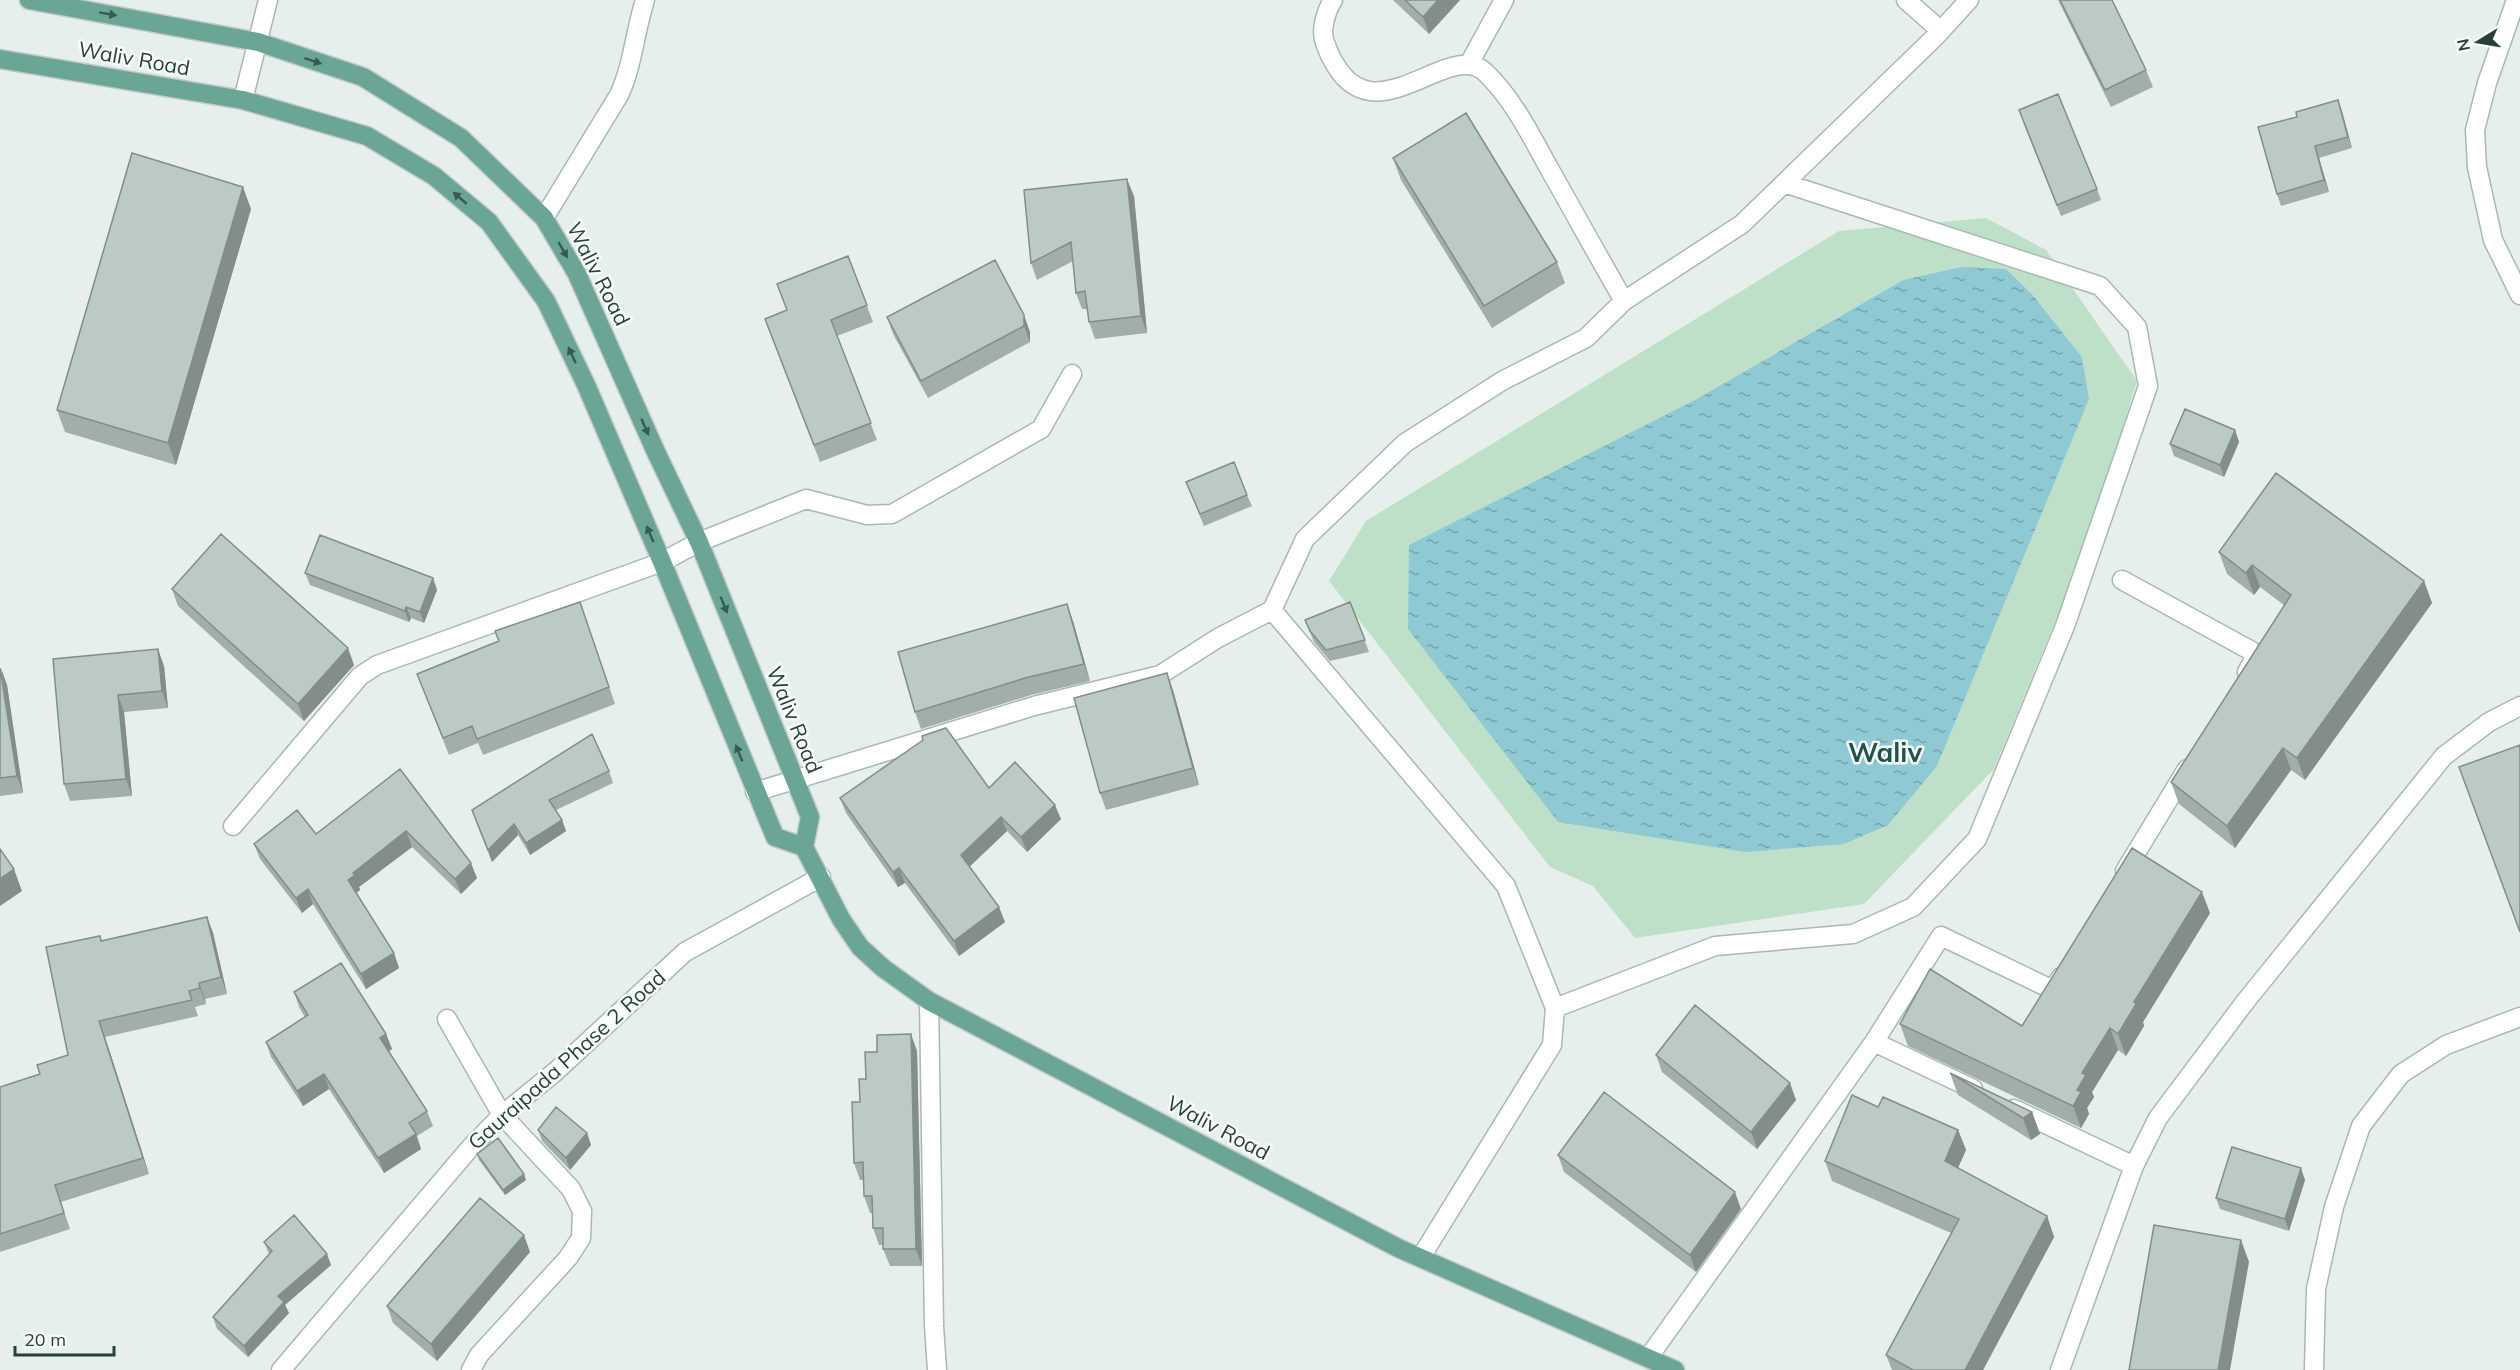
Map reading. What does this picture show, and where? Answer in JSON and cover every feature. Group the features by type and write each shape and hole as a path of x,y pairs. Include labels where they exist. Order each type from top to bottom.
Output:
{"main road":[{"name":"Waliv Road","path":"29,0 258,42 363,77 461,138 544,218 577,274 655,450 699,542 810,817 804,847 841,919 860,947 883,968 929,1001 1388,1242 1675,1370"},
{"name":"Waliv Road","path":"0,59 243,100 367,136 434,176 489,222 546,301 587,387 775,837 804,847"}],"street":[{"path":"243,100 268,0"},
{"path":"544,218 627,79 637,24 645,0"},
{"path":"1333,0 1326,10 1323,38 1331,61 1350,83 1366,91 1391,90 1469,64 1483,71 1515,108 1624,301"},
{"path":"1469,64 1504,0"},
{"path":"1906,0 1941,31"},
{"path":"755,792 1034,706 1160,675 1218,638 1272,610 1305,539 1405,443 1502,381 1586,338 1624,301 1742,224 1941,31 1969,0"},
{"path":"2516,0 2487,83 2475,130 2477,166 2493,240 2520,295"},
{"path":"1555,1008 1715,946 1853,934 1913,907 1977,839 2065,626 2148,386 2137,327 2100,286 1784,183"},
{"path":"233,826 360,676 377,665 662,562 699,542 806,499 867,515 892,514 1041,429 1072,374"},
{"path":"2122,580 2257,654 2239,685"},
{"path":"1272,610 1506,886 1555,1008 1552,1045 1421,1257"},
{"path":"2060,1370 2134,1166 2158,1118 2245,1002 2444,756 2489,722 2520,706"},
{"path":"2115,888 2195,756"},
{"name":"Gauraipada Phase 2 Road","path":"281,1370 470,1148 502,1115 555,1072 686,952 821,877"},
{"path":"1648,1358 1874,1042 1941,936 2053,990 2072,959"},
{"path":"929,1001 934,1326 937,1370"},
{"path":"2314,1370 2316,1289 2334,1206 2361,1126 2401,1074 2446,1045 2520,1017"},
{"path":"447,1019 502,1115 572,1189 582,1210 581,1238 568,1258 479,1355 471,1370"},
{"path":"1874,1042 2134,1166"}],"green space":[{"path":"1986,218 2046,250 2137,381 2088,542 1994,769 1864,904 1635,938 1593,886 1550,867 1329,581 1366,521 1839,231","holes":["2006,269 2032,294 2082,357 2088,399 1937,766 1695,400 1903,280"]}],"water":[{"path":"1962,267 2006,269 2032,294 2082,357 2089,399 1937,766 1888,825 1844,844 1745,852 1558,822 1408,629 1409,545 1695,400 1903,280"}],"building":[{"path":"1405,0 1438,0 1423,17"},
{"path":"2060,0 2112,0 2146,70 2105,90"},
{"path":"2058,94 2097,189 2057,205 2019,110"},
{"path":"2338,100 2348,137 2315,146 2324,180 2277,194 2258,127 2297,117 2296,112"},
{"path":"1466,113 1557,262 1484,306 1393,158"},
{"path":"132,153 243,187 168,443 57,410"},
{"path":"1127,179 1141,316 1089,322 1085,291 1076,293 1071,242 1031,263 1024,190"},
{"path":"848,256 867,305 831,320 871,423 814,445 765,319 787,310 777,284"},
{"path":"995,260 1024,315 1024,326 921,381 887,317"},
{"path":"2185,409 2235,430 2220,465 2170,444"},
{"path":"1234,462 1247,495 1200,514 1186,482"},
{"path":"2276,473 2424,581 2297,758 2283,748 2227,826 2171,782 2291,595 2252,565 2246,573 2219,552"},
{"path":"221,534 348,648 298,704 172,589"},
{"path":"320,535 433,578 420,612 406,607 405,611 305,573"},
{"path":"580,602 609,687 477,739 472,726 443,738 417,674 499,641 495,631"},
{"path":"1350,602 1365,640 1326,650 1310,631 1305,620"},
{"path":"1067,604 1084,664 1025,678 915,712 898,652"},
{"path":"158,649 162,691 118,695 126,779 64,784 53,659"},
{"path":"0,668 17,776 0,778"},
{"path":"1167,673 1193,768 1100,793 1074,698"},
{"path":"946,728 989,788 1015,762 1055,805 1021,837 1001,817 961,855 999,907 954,941 899,868 893,872 840,798 923,740 922,736"},
{"path":"592,734 609,771 549,800 562,820 526,843 514,824 488,850 472,810"},
{"path":"2520,745 2520,932 2459,767"},
{"path":"400,769 471,863 455,879 406,831 353,873 355,875 348,880 394,953 361,974 308,889 296,898 254,844 297,810 316,834"},
{"path":"2132,848 2202,892 2134,1002 2136,1004 2118,1034 2110,1028 2082,1073 2086,1075 2077,1090 2081,1092 2073,1106 1900,1024 1930,969 2022,1026"},
{"path":"0,849 14,869 0,879"},
{"path":"207,917 221,977 199,983 200,988 189,991 192,1000 99,1021 143,1158 55,1185 64,1213 0,1234 0,1087 40,1074 37,1065 68,1055 46,947 100,936 101,941"},
{"path":"341,963 386,1034 380,1038 427,1111 409,1123 416,1134 378,1158 324,1074 297,1091 266,1042 308,1015 294,992"},
{"path":"1695,1005 1790,1083 1751,1132 1656,1055"},
{"path":"911,1034 916,1249 883,1249 883,1228 873,1228 872,1196 864,1196 863,1162 854,1163 852,1102 860,1102 859,1079 866,1079 865,1052 877,1052 877,1035"},
{"path":"1950,1073 2032,1112 2023,1118"},
{"path":"1604,1092 1735,1192 1690,1255 1558,1155"},
{"path":"1852,1095 1878,1107 1883,1097 1958,1130 1945,1161 2047,1216 1965,1370 1913,1370 1886,1355 1959,1219 1825,1161"},
{"path":"556,1107 587,1133 566,1158 538,1130"},
{"path":"498,1138 524,1174 503,1190 477,1154"},
{"path":"2232,1147 2301,1168 2285,1219 2216,1198"},
{"path":"480,1198 524,1235 431,1344 387,1306"},
{"path":"294,1215 327,1254 278,1296 284,1302 244,1346 213,1317 272,1251 264,1242"},
{"path":"2154,1225 2241,1240 2218,1370 2129,1370"}],"district":[{"name":"Waliv","path":"1885,753"}]}
